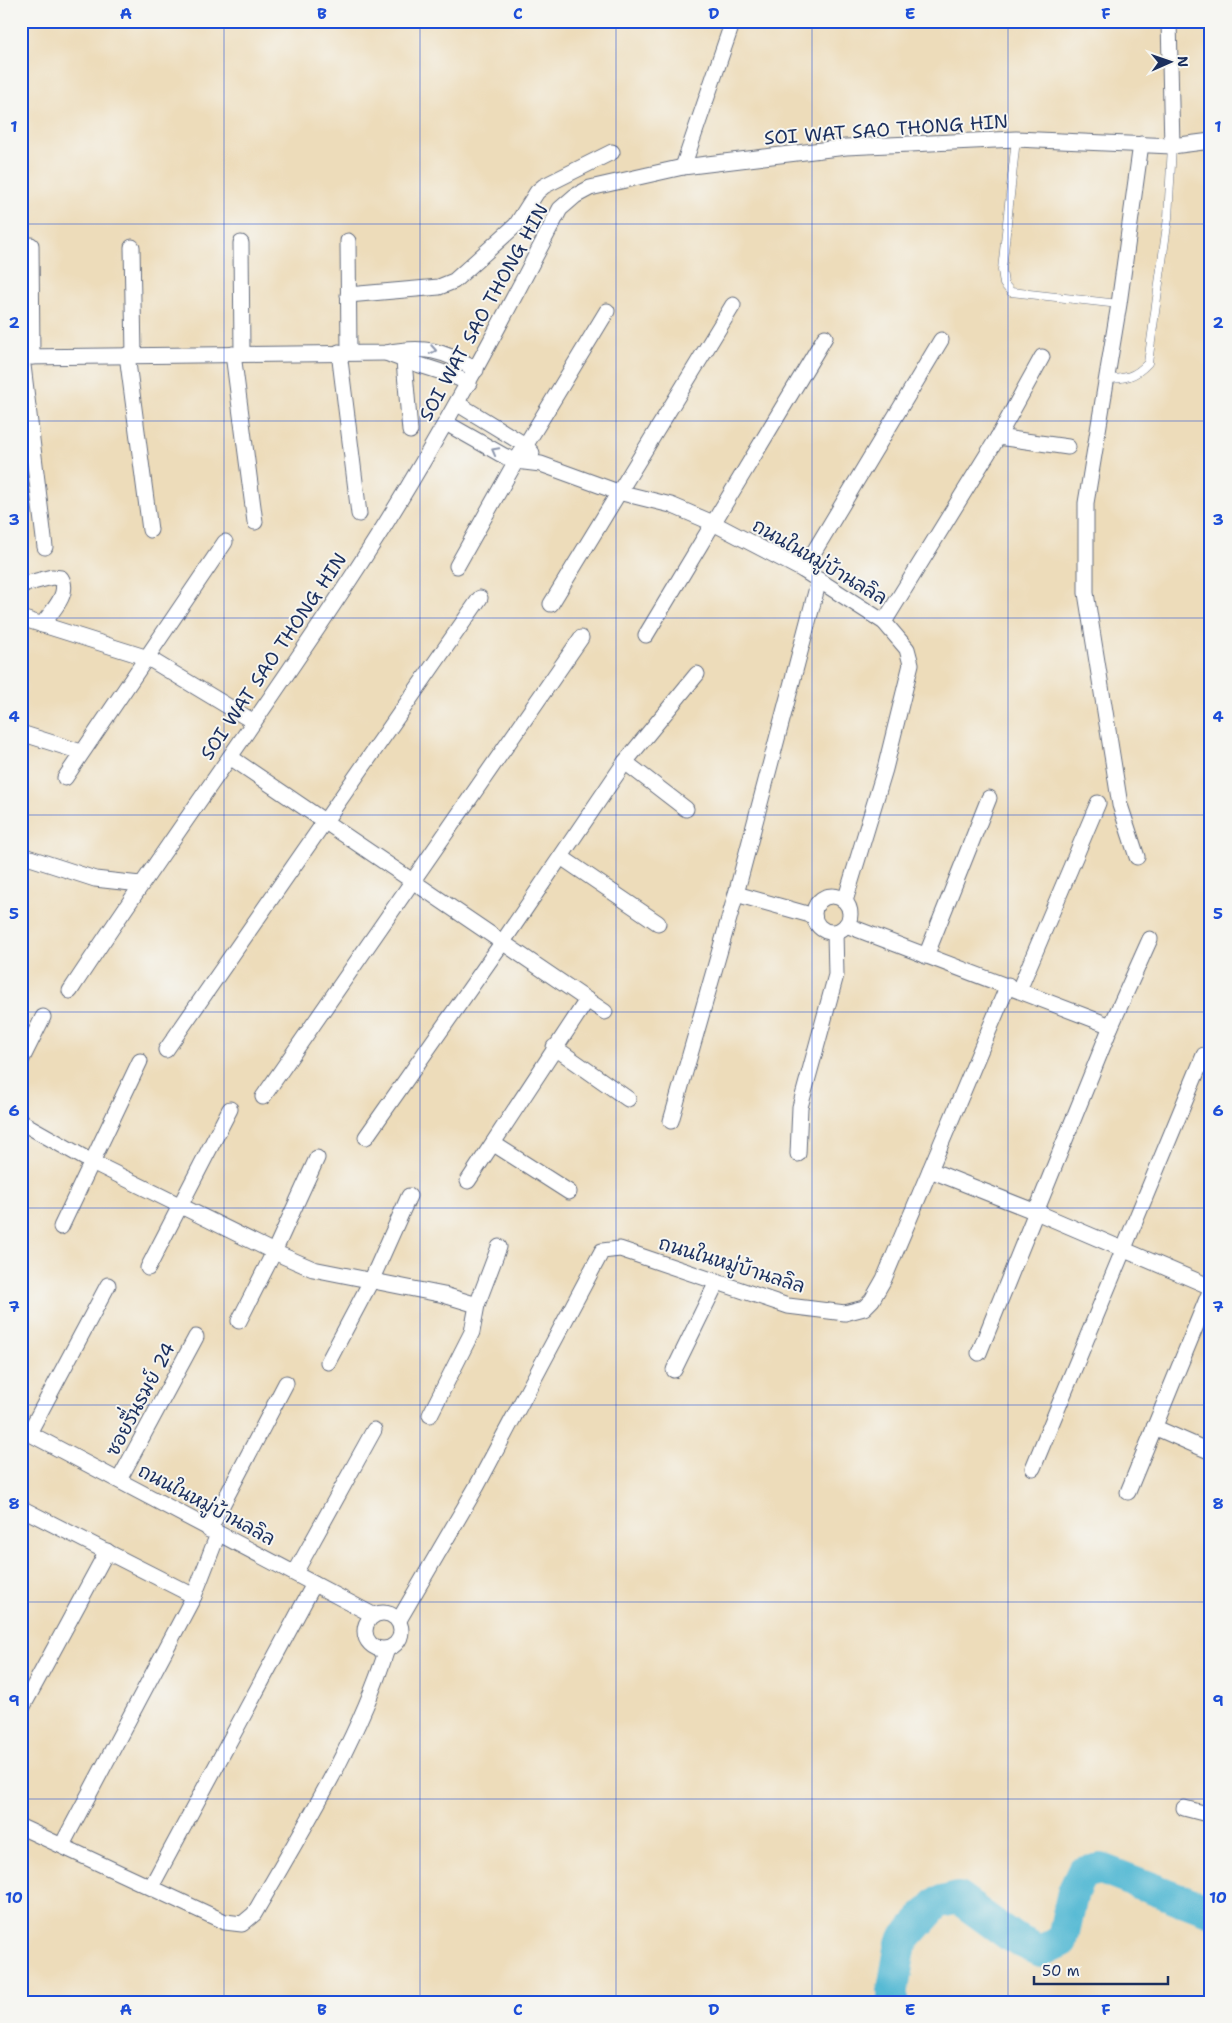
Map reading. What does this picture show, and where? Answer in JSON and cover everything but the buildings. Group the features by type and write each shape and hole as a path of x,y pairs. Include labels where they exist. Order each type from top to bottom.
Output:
{"street":[{"path":"683,167 733,21"},
{"path":"1169,21 1172,146"},
{"name":"SOI WAT SAO THONG HIN","path":"70,991 140,884 254,722 363,560 458,404 560,209 575,196 590,188 683,167 846,148 1016,139 1172,146 1211,141"},
{"path":"1138,856 1120,805 1086,593 1086,503 1119,304 1141,144"},
{"path":"348,295 439,286 454,281 516,225 537,192 544,186 612,152"},
{"path":"348,241 348,295 344,352 359,514"},
{"path":"241,243 238,353 254,522"},
{"path":"31,245 25,357 45,547"},
{"path":"132,247 130,355 150,530"},
{"path":"551,604 733,305"},
{"path":"457,566 516,460 606,311"},
{"path":"646,635 825,337"},
{"path":"803,570 941,340"},
{"path":"25,357 344,352 406,355 435,350 456,357 473,376"},
{"path":"406,355 410,431"},
{"path":"884,622 998,437 1042,356"},
{"name":"ถนนในหมู่บ้านลลิล","path":"458,404 525,445 541,464"},
{"name":"ถนนในหมู่บ้านลลิล","path":"446,423 489,448 516,460 541,464 618,492 671,505 713,523 819,580 884,622 908,649 911,664 885,769 845,901 850,913 841,928 836,976 800,1107 798,1154"},
{"path":"998,437 1068,447"},
{"path":"65,778 225,542"},
{"path":"21,586 52,577 61,578 65,584 64,593 42,625"},
{"path":"670,1121 736,894 819,580"},
{"path":"166,1050 480,598"},
{"path":"21,618 148,658 254,722"},
{"path":"263,1097 581,638"},
{"path":"366,1137 502,943 625,762 696,674"},
{"path":"21,733 81,752"},
{"path":"230,756 605,1012"},
{"path":"625,762 686,809"},
{"path":"926,956 988,798"},
{"name":"ถนนในหมู่บ้านลลิล","path":"399,1620 477,1486 602,1251 620,1249 788,1306 845,1313 864,1308 872,1300 884,1279 930,1170 1098,803"},
{"path":"21,855 95,878 140,884"},
{"path":"561,857 658,923"},
{"path":"736,894 814,916"},
{"path":"845,901 834,896 821,899 817,904 814,916 818,925 826,931 841,928 926,956 1111,1026"},
{"path":"979,1353 1111,1026 1150,939"},
{"path":"468,1181 494,1144 554,1047 587,1000"},
{"path":"21,1062 43,1017"},
{"path":"554,1047 628,1099"},
{"path":"1034,1468 1122,1250 1204,1056"},
{"path":"61,1226 90,1162 140,1062"},
{"path":"148,1268 179,1204 230,1109"},
{"path":"21,1122 90,1162 274,1252 313,1269 444,1295 477,1304"},
{"path":"494,1144 569,1192"},
{"path":"239,1321 274,1252 316,1158"},
{"path":"930,1170 1036,1212 1211,1288 1128,1492"},
{"path":"328,1362 371,1281 409,1196"},
{"path":"430,1415 472,1332 477,1304 499,1247"},
{"path":"674,1370 717,1282"},
{"path":"25,1431 108,1284"},
{"name":"ซอยรื่นรมย์ 24","path":"119,1480 196,1337"},
{"path":"62,1845 194,1596 214,1532 286,1383"},
{"path":"1154,1427 1211,1452"},
{"path":"295,1573 374,1430"},
{"name":"ถนนในหมู่บ้านลลิล","path":"25,1431 373,1616"},
{"path":"21,1508 194,1596"},
{"path":"21,1710 107,1551"},
{"path":"151,1887 314,1584"},
{"path":"387,1612 399,1620 402,1634 394,1646 380,1649 368,1642 365,1628 373,1616 387,1612"},
{"path":"21,1827 225,1922 242,1924 254,1914 316,1805 374,1691 387,1649"},
{"path":"1184,1808 1211,1815"}],"lane":[{"path":"1016,139 1002,270 1004,284 1011,292 1119,304"},
{"path":"1106,378 1126,379 1139,373 1148,363 1168,218 1172,146"}],"waterway":[{"path":"893,2002 893,1989 901,1943 937,1903 958,1898 1013,1938 1041,1951 1062,1941 1073,1892 1082,1873 1101,1869 1211,1911"}]}
